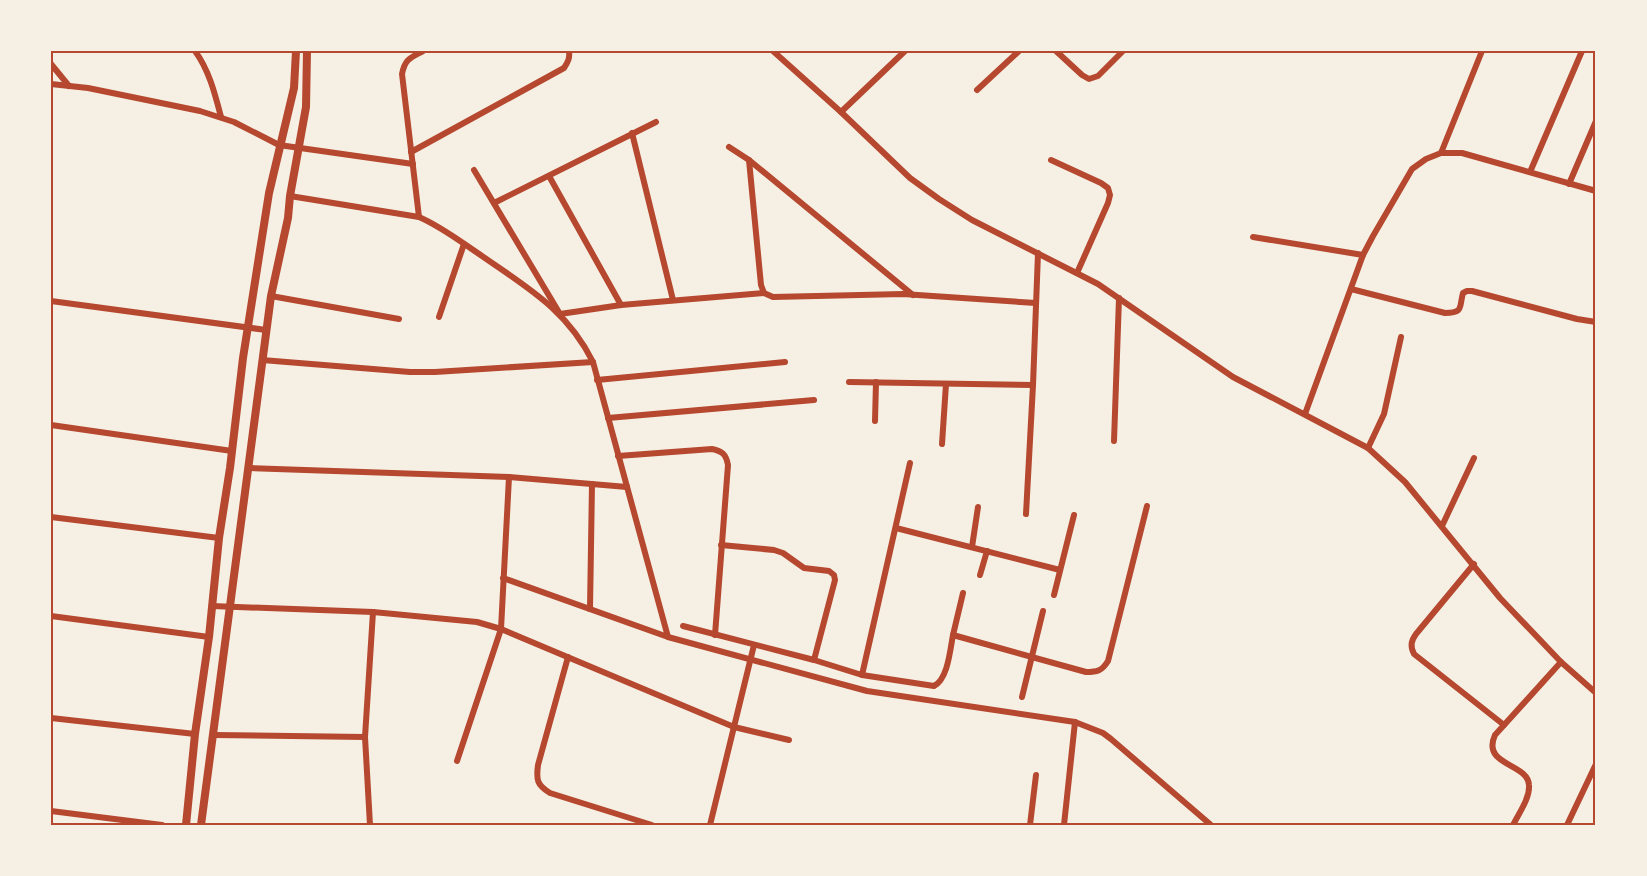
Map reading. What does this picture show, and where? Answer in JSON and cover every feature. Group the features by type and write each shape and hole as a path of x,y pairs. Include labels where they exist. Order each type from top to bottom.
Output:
{"street":[{"path":"195,51 212,84 220,117"},
{"path":"186,825 219,538 247,327 269,192 294,88 296,51"},
{"path":"201,825 266,330 288,218 306,107 307,51"},
{"path":"419,217 402,74 404,63 423,51"},
{"path":"411,152 564,68 568,63 569,51"},
{"path":"773,51 842,112 910,178 972,220 1098,284 1233,377 1368,448 1405,482 1500,598 1561,662 1596,693"},
{"path":"842,112 904,51"},
{"path":"977,90 1019,51"},
{"path":"1056,51 1089,80 1098,76 1124,51"},
{"path":"1441,153 1482,51"},
{"path":"1530,172 1582,51"},
{"path":"51,64 70,86"},
{"path":"51,84 88,88 220,117 279,145 413,164"},
{"path":"1569,184 1596,121"},
{"path":"494,203 656,122"},
{"path":"632,133 673,300"},
{"path":"729,147 749,160 913,295"},
{"path":"1305,414 1363,255 1412,169 1426,159 1441,153 1462,153 1596,191"},
{"path":"749,160 761,285 764,293"},
{"path":"1051,160 1101,183 1108,188 1110,195 1077,273"},
{"path":"474,170 560,314 584,344 593,362 668,638"},
{"path":"549,176 621,305"},
{"path":"290,196 419,217 435,224 537,294 560,314 621,305 764,293 773,297 913,295 1036,303"},
{"path":"1253,237 1363,255"},
{"path":"440,317 464,244"},
{"path":"1026,514 1038,253"},
{"path":"1351,289 1445,313 1459,311 1463,293 1472,291 1596,322"},
{"path":"271,296 399,319"},
{"path":"1114,441 1119,298"},
{"path":"51,301 266,330"},
{"path":"1368,448 1384,414 1401,337"},
{"path":"262,360 410,372 593,362"},
{"path":"597,380 785,362"},
{"path":"849,382 1033,385"},
{"path":"874,421 876,382"},
{"path":"942,444 946,384"},
{"path":"608,418 814,400"},
{"path":"51,425 232,451"},
{"path":"618,456 712,448 721,451 727,457 715,635"},
{"path":"1442,526 1474,458"},
{"path":"862,675 910,463"},
{"path":"249,468 509,477 627,487"},
{"path":"457,761 501,629 509,477"},
{"path":"590,609 592,484"},
{"path":"953,635 1086,672 1097,672 1108,661 1148,506"},
{"path":"972,547 978,507"},
{"path":"1054,595 1074,515"},
{"path":"51,517 219,538"},
{"path":"896,528 1060,570"},
{"path":"721,545 774,550 783,553 804,568 829,571 834,575 835,580 814,660"},
{"path":"980,575 987,551"},
{"path":"1474,564 1416,634 1411,648 1414,654 1504,725"},
{"path":"503,578 668,638 867,691 1075,722 1103,733 1111,739 1210,825"},
{"path":"683,626 862,675 934,686 944,676 963,593"},
{"path":"212,606 373,612 477,622 501,629 734,727 789,740"},
{"path":"1022,697 1043,611"},
{"path":"370,825 365,737 373,612"},
{"path":"51,616 209,637"},
{"path":"710,825 754,645"},
{"path":"568,657 538,765 536,776 540,786 550,793 652,825"},
{"path":"1513,825 1526,799 1530,783 1527,777 1497,756 1492,749 1491,742 1561,662"},
{"path":"51,718 195,734"},
{"path":"1064,825 1075,722"},
{"path":"214,735 365,737"},
{"path":"1567,825 1596,764"},
{"path":"1030,825 1036,775"},
{"path":"51,811 162,825"}]}
